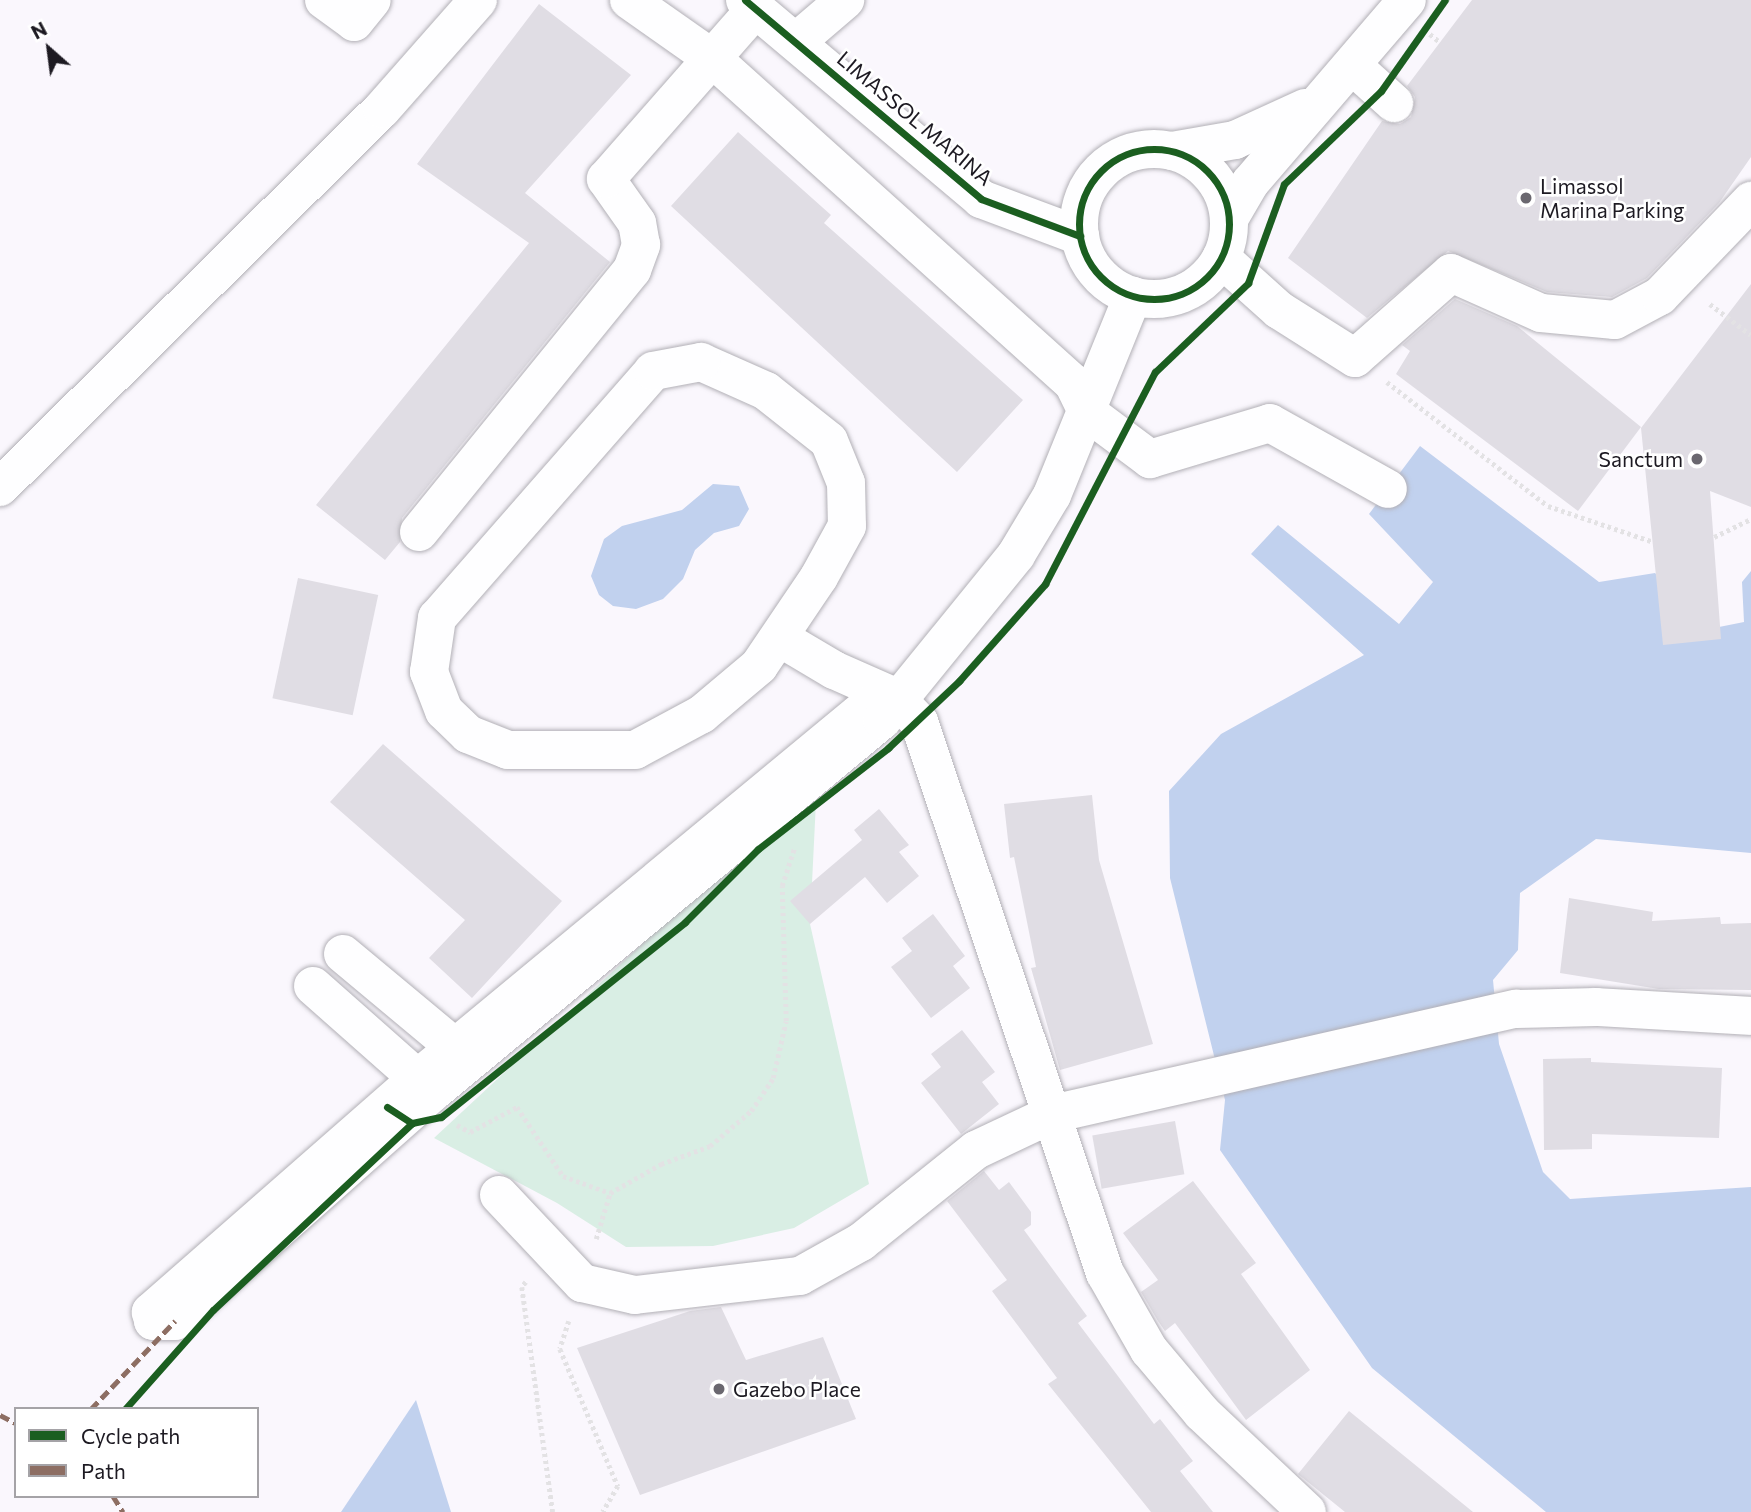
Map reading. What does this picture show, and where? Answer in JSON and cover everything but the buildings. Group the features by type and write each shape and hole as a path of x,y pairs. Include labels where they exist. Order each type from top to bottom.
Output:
{"street":[{"path":"324,0 354,22 373,0"},
{"path":"629,0 713,59 1073,383 1087,412 1150,458 1270,423 1388,489"},
{"path":"796,42 845,0"},
{"path":"0,487 383,109 467,4"},
{"path":"419,531 632,271 641,245 637,223 606,179 668,102 713,59 750,4"},
{"name":"LIMASSOL MARINA","path":"750,4 981,199 1080,236"},
{"path":"1323,98 1235,140 1172,150 1146,149 1109,163 1084,195 1080,236 1095,271 1133,296 1179,294 1203,280 1221,257 1229,219 1250,183 1323,98 1419,10"},
{"path":"1354,67 1394,103"},
{"path":"1172,150 1212,176 1229,219"},
{"path":"1221,257 1279,310 1355,358 1451,273 1541,313 1578,320 1615,320 1660,296 1751,201"},
{"path":"895,697 868,706 456,1048 430,1096 403,1121 168,1312 430,1096 881,720 895,697 1016,555 1052,495 1133,296"},
{"path":"701,362 766,391 829,441 846,483 847,526 780,638 760,666 702,714 635,750 508,750 468,734 444,710 429,672 438,618 576,456 653,371 701,362"},
{"path":"780,638 834,670 895,697 919,722 1052,1114 1084,1220 1128,1318 1202,1413 1307,1512"},
{"path":"343,954 456,1048"},
{"path":"313,986 430,1096"},
{"path":"499,1195 549,1254 582,1283 635,1295 800,1276 861,1242 976,1150 1052,1114 1178,1083 1516,1009 1751,1016"}],"path":[{"path":"1417,40 1419,10"},
{"path":"1678,280 1751,335"},
{"path":"1355,358 1548,506 1651,541"},
{"path":"1714,537 1751,519"},
{"path":"403,1121 423,1124 430,1096 470,1132 517,1108 563,1175 611,1193 661,1164 710,1146 751,1111 773,1078 786,1021 782,886 791,851 800,842"},
{"path":"549,1254 522,1287 554,1512"},
{"path":"582,1283 560,1349 618,1486 603,1512"}],"green space":[{"path":"817,781 810,924 869,1184 794,1228 713,1246 626,1247 557,1203 434,1138"}],"water":[{"path":"1420,446 1599,582 1655,573 1667,585 1684,634 1744,622 1742,582 1751,571 1751,853 1596,839 1520,893 1518,950 1493,980 1499,1044 1543,1172 1570,1199 1751,1187 1751,1512 1546,1512 1372,1368 1220,1150 1225,1100 1170,878 1169,791 1221,734 1364,655 1251,554 1278,525 1399,624 1433,582 1369,514"},
{"path":"713,484 739,486 749,509 739,526 714,533 695,550 683,579 663,599 636,609 613,606 599,595 591,576 604,539 622,526 682,510"},
{"path":"416,1400 451,1512 341,1512"}],"marked path":[{"path":"93,1407 175,1321"},
{"path":"0,1415 14,1422"},
{"path":"114,1498 123,1512"}],"cycle path":[{"path":"745,0 981,199 1080,236"},
{"path":"387,1107 412,1123 441,1117 685,922 758,849 888,748 959,681 1045,584 1155,372 1248,283 1284,184 1381,91 1445,0"},
{"path":"1154,149 1183,155 1207,171 1223,195 1229,224 1223,253 1207,277 1183,293 1154,299 1125,293 1101,277 1085,253 1079,224 1085,195 1101,171 1125,155 1154,149"},
{"path":"127,1407 213,1310 412,1123"}],"place":[{"name":"Limassol Marina Parking","path":"1526,198"},
{"name":"Sanctum","path":"1697,459"},
{"name":"Gazebo Place","path":"719,1389"}]}
